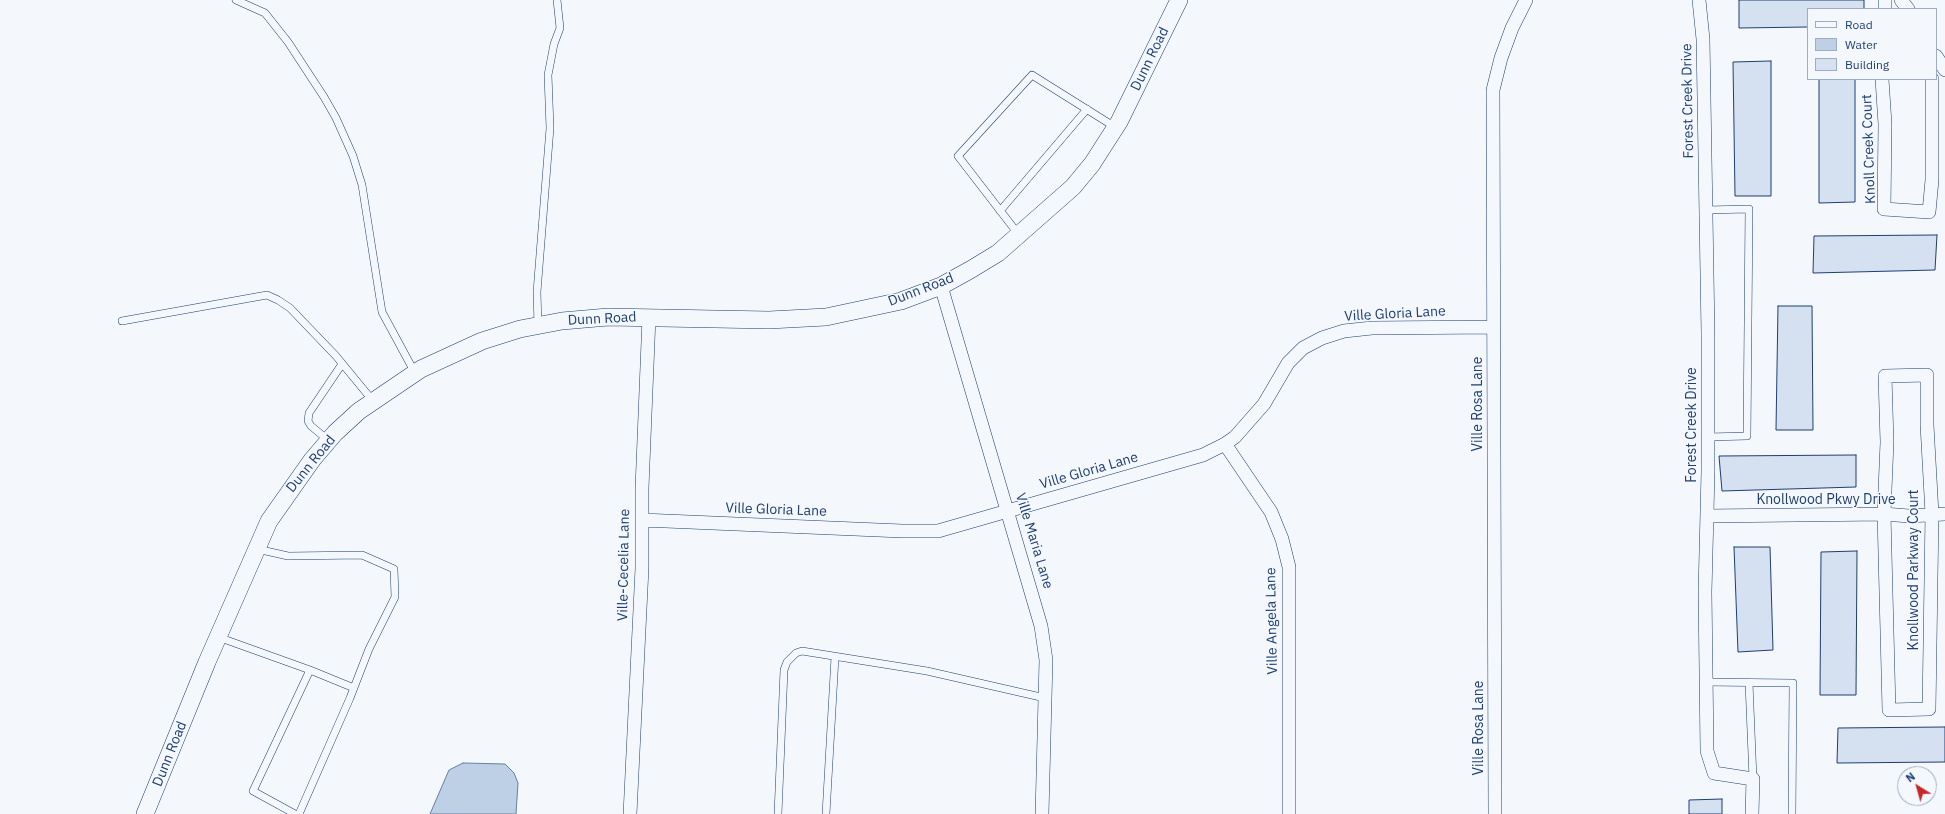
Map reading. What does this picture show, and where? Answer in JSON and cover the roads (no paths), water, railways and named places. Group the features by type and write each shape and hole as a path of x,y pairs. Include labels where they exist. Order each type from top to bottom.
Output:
{"street":[{"name":"Dunn Road","path":"144,814 218,637 269,521 289,491 330,440 359,411 416,373 482,341 538,326 562,321 593,318 649,317 769,320 826,317 901,301 941,286 992,257 1073,187 1092,164 1115,127 1179,0"},
{"name":"Ville Rosa Lane","path":"1495,814 1493,90 1501,58 1512,28 1526,0"},
{"name":"Forest Creek Drive","path":"1699,0 1703,39 1706,210 1708,437 1705,592 1707,750 1714,773 1753,779"},
{"path":"1901,0 1907,8"},
{"path":"1937,58 1945,70"},
{"name":"Knoll Creek Court","path":"1882,80 1885,124 1884,208 1930,212 1932,180 1932,80"},
{"name":"Ville Maria Lane","path":"941,286 1041,626 1046,660 1042,814"},
{"name":"Ville-Cecelia Lane","path":"630,814 641,576 649,317"},
{"name":"Ville Gloria Lane","path":"642,520 902,531 938,530 1008,512 1203,455 1225,444 1235,437 1264,404 1288,364 1303,348 1322,338 1344,331 1372,328 1494,327"},
{"name":"Knollwood Parkway Court","path":"1927,375 1927,425 1939,514 1929,709 1889,710 1884,514 1887,442 1885,376 1927,375"},
{"name":"Ville Angela Lane","path":"1225,444 1271,512 1282,539 1289,567 1289,814"},
{"name":"Knollwood Pkwy Drive","path":"1706,516 1884,514 1909,516 1939,514"},
{"path":"1752,814 1753,779"}],"lane":[{"path":"236,0 265,13 288,42 336,118 353,156 362,184 382,312 416,373"},
{"path":"538,326 537,292 550,128 548,75 554,44 560,28 557,0"},
{"path":"1019,235 958,156 1032,75 1115,127"},
{"path":"1000,211 1087,109"},
{"path":"1706,210 1749,209 1747,436 1708,437"},
{"path":"122,321 267,295 290,308 342,364 373,401"},
{"path":"330,440 311,426 308,422 309,413 342,364"},
{"path":"256,549 288,556 362,555 394,570 395,597 369,649 354,688 299,814"},
{"path":"218,637 310,670 354,688"},
{"path":"778,814 784,670 787,662 796,653 802,651 927,671 1045,698"},
{"path":"826,814 835,657"},
{"path":"295,814 253,791 310,670"},
{"path":"1706,682 1792,683 1792,814"},
{"path":"1748,683 1753,779"}],"water":[{"path":"463,763 505,764 514,773 518,783 516,814 430,814 449,770"}]}
